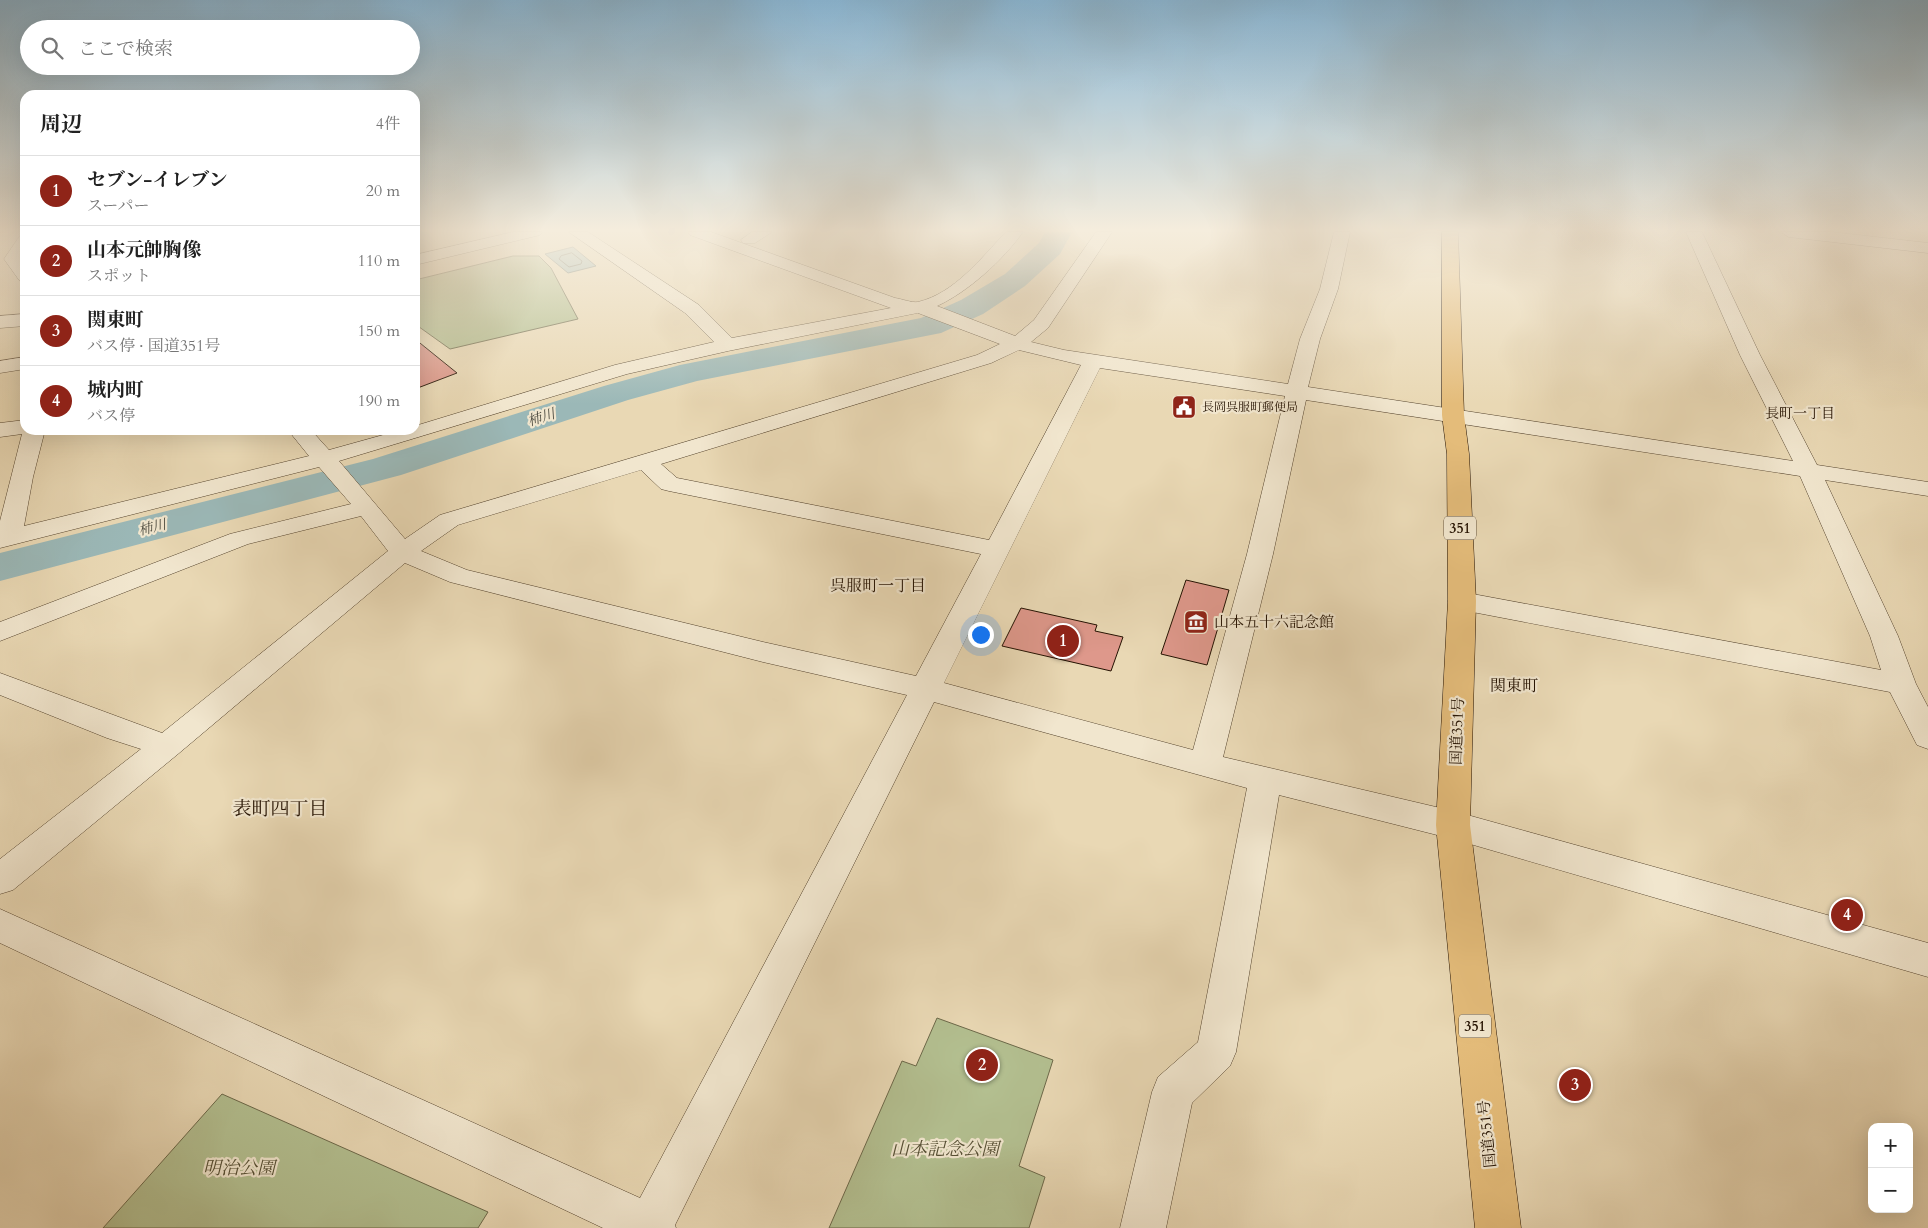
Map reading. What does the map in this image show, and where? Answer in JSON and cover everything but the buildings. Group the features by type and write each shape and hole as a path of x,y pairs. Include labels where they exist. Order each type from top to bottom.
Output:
{"highway":[{"name":"国道351号","path":"1451,289 1453,415 1458,454 1462,602 1453,825 1498,1228"}],"street":[{"path":"663,289 692,309 728,344"},
{"path":"853,289 891,303 926,308 1017,344 1063,356 1928,489"},
{"path":"891,289 908,296 926,308"},
{"path":"420,432 583,380 728,344 926,308 956,289"},
{"path":"0,879 167,746 402,552 449,520 984,359 1017,344 1041,324 1065,289"},
{"path":"1205,765 1260,554 1310,339 1329,289"},
{"path":"1720,289 1750,355 1809,471 1884,636 1901,684 1928,737"},
{"path":"0,322 20,320"},
{"path":"0,925 651,1227 926,690 995,549 1094,360"},
{"path":"0,367 20,364"},
{"path":"0,430 20,428"},
{"path":"32,435 11,479 5,539 327,463 410,435"},
{"path":"303,435 360,499 402,552 459,576 763,652 926,690 1205,765 1453,825 1928,960"},
{"path":"644,460 669,484 995,549"},
{"path":"0,632 239,538 360,499"},
{"path":"1462,602 1901,684"},
{"path":"0,683 118,730 167,746"},
{"path":"1143,1228 1173,1092 1216,1052 1265,780"}],"green space":[{"path":"420,289 562,289 578,319 450,349 420,328"},
{"name":"山本記念公園","path":"937,1018 1053,1060 1019,1166 1045,1177 1029,1228 829,1228 902,1061 916,1066"},
{"name":"明治公園","path":"222,1094 488,1212 478,1228 103,1228"}],"waterway":[{"name":"柿川","path":"0,567 387,467 616,393 692,372 930,326 972,307 1000,289"}],"place":[{"name":"長岡呉服町郵便局","path":"1184,407"},
{"name":"山本五十六記念館","path":"1196,622"},
{"name":"セブン-イレブン","path":"1063,641"},
{"name":"城内町","path":"1847,915"},
{"name":"山本元帥胸像","path":"982,1065"},
{"name":"関東町","path":"1575,1085"}],"district":[{"name":"長町一丁目","path":"1800,413"},
{"name":"呉服町一丁目","path":"878,585"},
{"name":"関東町","path":"1514,685"},
{"name":"表町四丁目","path":"280,808"}]}
